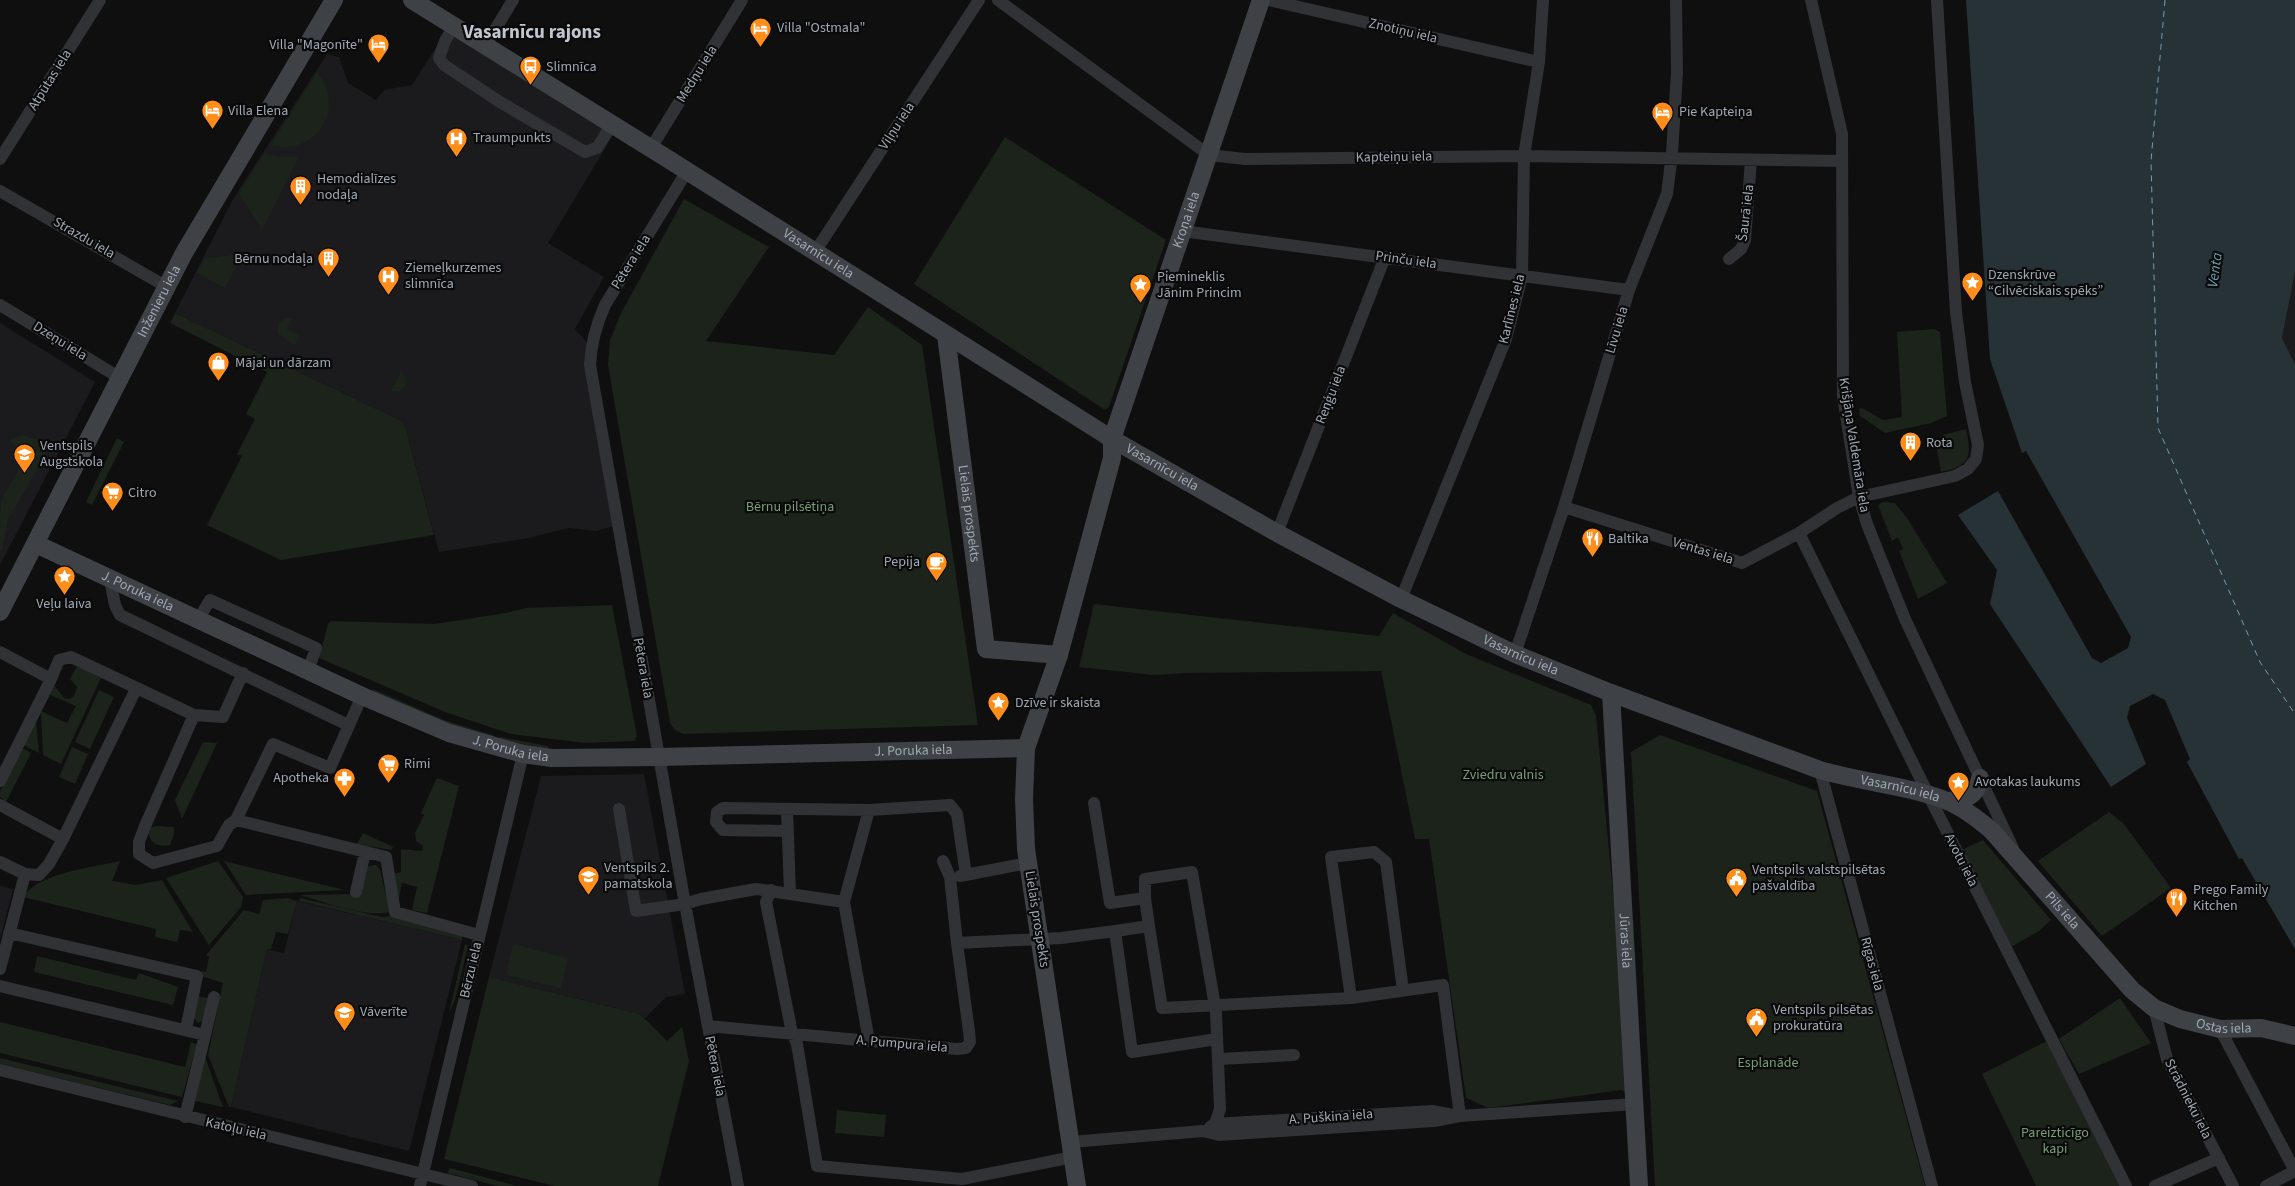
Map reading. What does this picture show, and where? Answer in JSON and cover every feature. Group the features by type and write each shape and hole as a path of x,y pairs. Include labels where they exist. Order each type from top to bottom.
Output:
{"street":[{"name":"Atpūtas iela","path":"0,159 100,0"},
{"name":"Inženieru iela","path":"0,612 167,286 224,182 334,0"},
{"name":"Vasarnīcu iela","path":"412,0 688,171 1112,440 1277,533 1401,599 1515,654 1611,693 1820,770 1847,778 1928,795 1948,801 1970,813"},
{"path":"485,46 513,0"},
{"name":"Medņu iela","path":"651,148 742,0"},
{"name":"Viļņu iela","path":"816,252 979,0"},
{"name":"Kapteiņu iela","path":"998,0 1209,155 1245,159 1524,156 1842,161"},
{"name":"Kroņa iela","path":"1112,440 1261,0"},
{"name":"Znotiņu iela","path":"1268,0 1539,62"},
{"name":"Karlīnes iela","path":"1401,599 1506,339 1522,276 1524,156 1539,62 1543,0"},
{"name":"Līvu iela","path":"1515,654 1564,507 1629,290 1666,194 1671,159 1678,72 1676,0"},
{"name":"Krišjāņa Valdemāra iela","path":"1811,0 1841,122 1843,396 1859,497 1867,524 1905,619 2019,861"},
{"name":"Ventas iela","path":"1564,507 1742,563 1799,533 1837,508 1859,497 1955,476 1968,469 1976,459 1978,446 1965,382 1956,312 1937,0"},
{"path":"454,26 445,41 439,58 444,65 500,102 585,152 597,148 612,124"},
{"name":"Šaurā iela","path":"1729,259 1741,249 1744,240 1751,160"},
{"name":"Pētera iela","path":"688,171 605,305 590,346 590,365 685,904 738,1186"},
{"name":"Strazdu iela","path":"0,191 167,286"},
{"name":"Prinču iela","path":"1182,231 1629,290"},
{"name":"Reņģu iela","path":"1277,533 1385,257"},
{"name":"Dzeņu iela","path":"0,305 120,378"},
{"name":"Lielais prospekts","path":"946,335 986,649 1059,654"},
{"name":"Lielais prospekts","path":"1077,1186 1028,863 1024,799 1026,748 1059,654 1112,458 1112,440"},
{"name":"Avotu iela","path":"1799,533 1928,795 2126,1186"},
{"name":"J. Poruka iela","path":"36,544 362,696 449,733 523,754 552,758 659,757 1026,748"},
{"path":"110,580 115,605 120,615 348,724"},
{"path":"198,620 210,600 316,648 308,670"},
{"path":"0,652 51,679"},
{"path":"0,780 59,660 71,656 136,689 194,715 223,717 244,673"},
{"path":"0,862 24,874 39,875 49,864 136,689"},
{"name":"Jūras iela","path":"1611,693 1638,1186"},
{"path":"194,715 139,842 139,854 153,863 217,846 229,825 236,820 273,744 330,768 362,696"},
{"name":"Bērzu iela","path":"422,1180 523,754"},
{"name":"Rīgas iela","path":"1820,770 1932,1186"},
{"path":"1948,801 1962,800 1972,796 1979,784 1980,778"},
{"path":"1094,803 1110,903 1145,898"},
{"path":"0,805 63,839"},
{"path":"788,831 723,830 716,822 717,812 723,808 870,810 950,805 957,814 966,875"},
{"path":"619,810 636,911 685,904 700,899 755,889 844,902"},
{"path":"788,810 790,893"},
{"path":"869,1041 844,902 870,810"},
{"name":"Pils iela","path":"1970,813 1992,831 2132,990 2154,1008"},
{"path":"236,820 386,857 395,912 479,935"},
{"path":"356,892 365,852"},
{"path":"1351,998 1331,857 1374,852 1386,862 1403,990"},
{"path":"943,861 950,877 957,943 1040,939 1149,926"},
{"path":"950,877 1028,863"},
{"path":"1215,1124 1220,1109 1216,1006 1192,872 1145,879 1145,898 1162,1008 1216,1006 1351,998 1442,984 1460,1116"},
{"path":"0,969 24,874"},
{"path":"770,890 766,902 792,1033"},
{"path":"1115,931 1132,1052 1217,1039"},
{"path":"9,933 196,976 186,1029"},
{"name":"A. Pumpura iela","path":"708,1026 957,1049 966,1048 970,1042 957,943"},
{"path":"0,986 205,1035"},
{"path":"185,1117 214,997"},
{"name":"Ostas iela","path":"2154,1008 2180,1019 2220,1029 2261,1028 2295,1036"},
{"name":"Strādnieku iela","path":"2154,1008 2167,1059 2233,1186"},
{"path":"2220,1029 2295,1171 2266,1186"},
{"name":"A. Puškina iela","path":"792,1033 797,1044 817,1166 962,1179 1072,1149 1203,1131 1215,1124 1432,1111 1460,1116"},
{"path":"1219,1059 1294,1055"},
{"name":"Katoļu iela","path":"0,1070 422,1180 472,1186"},
{"name":"A. Puškina iela","path":"1203,1131 1218,1135 1434,1121 1460,1116 1635,1104"},
{"path":"2155,1186 2219,1158"}],"shaded area":[{"name":"Ziemeļkurzemes slimnīca","path":"451,24 618,127 548,243 604,277 575,329 590,346 618,525 596,531 568,528 529,538 439,552 404,422 175,313 233,199 327,54 339,57 348,83 376,100 384,90 412,85"},
{"path":"2295,272 2295,364 2282,338"},
{"name":"Ventspils Augstskola","path":"0,323 95,382 0,565"},
{"name":"Ventspils 2. pamatskola","path":"644,774 685,994 666,997 645,1018 640,1014 489,977 541,776"},
{"path":"0,886 13,889 0,940"},
{"name":"Vāverīte","path":"297,901 462,940 409,1151 231,1107 267,949 284,953"}],"green space":[{"path":"317,72 325,86 329,100 327,114 322,126 313,137 301,144 287,147 271,145"},
{"path":"1005,137 1166,240 1109,407 1105,410 914,284"},
{"path":"264,153 280,157 299,157 262,230 239,193"},
{"name":"Bērnu pilsētiņa","path":"684,199 769,247 706,341 834,355 868,307 922,345 978,725 683,734 675,730 670,723 608,365 610,340 621,313"},
{"path":"238,254 241,258 225,288 197,273 204,259"},
{"path":"175,313 404,422 434,535 281,560 207,525 242,456 237,454 255,419 246,414 267,372 170,323"},
{"path":"284,319 292,319 287,329 300,335 295,345 278,334 278,324"},
{"path":"1934,329 1940,332 1947,416 1931,423 1885,433 1860,416 1859,409 1862,408 1883,420 1902,417 1897,332"},
{"path":"401,371 405,377 406,385 399,392 391,391"},
{"path":"1966,429 1969,447 1967,458 1964,463 1941,472 1936,444 1943,435"},
{"path":"23,435 39,440 47,447 46,455 8,519 2,551 0,549 1,502 20,465 20,457 9,440"},
{"path":"117,438 124,442 92,505 86,502"},
{"path":"1883,502 1895,503 1907,518 1947,583 1918,599 1899,551 1903,549 1898,537 1892,541 1878,505"},
{"name":"Zviedru valnis","path":"1094,604 1379,636 1393,613 1466,654 1591,705 1596,716 1624,1006 1626,1093 1622,1090 1488,1108 1466,1098 1429,839 1415,839 1381,671 1154,675 1079,667"},
{"path":"612,605 637,736 634,741 586,743 511,734 445,712 319,658 328,624 331,621 435,624 526,608"},
{"path":"77,666 101,678 61,764 43,755 41,711 67,723 76,706 50,695 54,685 64,698 69,699 74,696 77,687 70,679"},
{"path":"373,689 444,720 493,735 494,738 471,735 372,692"},
{"path":"99,690 114,697 90,749 75,742"},
{"path":"36,720 39,753 23,745"},
{"name":"Esplanāde","path":"1660,735 1817,791 1925,1186 1655,1186 1631,752"},
{"path":"500,737 548,746 548,751 498,741"},
{"path":"203,742 217,743 182,819 175,800"},
{"path":"72,747 88,754 75,784 59,777"},
{"path":"22,748 31,753 6,802 0,797 0,791"},
{"path":"437,778 459,786 427,913 412,910 417,887 402,883 398,903 393,874 401,872 401,849 422,851 423,846 416,841 415,833 424,815 421,813"},
{"path":"2109,812 2124,824 2171,888 2102,936 2038,861"},
{"path":"151,827 174,827 174,834 170,845 162,846 151,840 148,832"},
{"path":"363,833 393,847 391,850 357,844"},
{"path":"1983,840 2051,920 2039,931 2011,947 1959,851"},
{"path":"120,861 112,881 136,885 162,880 193,932 180,930 177,942 155,937 156,929 23,897 30,889 53,877 67,872"},
{"path":"218,861 243,897 241,907 209,945 166,878"},
{"path":"224,861 345,890 246,895"},
{"path":"376,865 380,870 390,912 370,913 358,911 300,895 358,894 367,866"},
{"path":"287,898 297,901 288,934 276,932 271,949 267,949 231,1107 229,1107 208,1055 223,983 201,976 202,971 206,972 209,957 206,955 244,910 259,914 263,900"},
{"path":"300,898 382,917 390,916 462,934 462,940 299,901"},
{"path":"465,944 468,946 455,1000 449,1013"},
{"path":"513,944 568,958 561,988 506,975"},
{"path":"37,956 136,980 139,973 178,987 173,1005 34,972"},
{"path":"489,977 640,1014 667,1041 682,1027 689,1061 658,1186 555,1186 444,1159"},
{"path":"197,996 209,998 205,1020 198,1023 193,1017"},
{"path":"2120,998 2151,1043 2079,1074 2059,1039"},
{"path":"0,1022 185,1067 191,1042 197,1044 182,1097 0,1053"},
{"name":"Pareizticīgo kapi","path":"2047,1041 2119,1186 2036,1186 1982,1074"},
{"path":"205,1057 223,1107 195,1101"},
{"path":"0,1058 178,1101 170,1105 0,1064"},
{"path":"837,1110 886,1115 884,1137 835,1133"},
{"path":"450,1168 517,1186 498,1186 447,1173"}],"water":[{"name":"Venta","path":"1966,0 2295,0 2295,272 2282,338 2295,364 2295,949 2242,858 2239,859 2187,762 2190,759 2165,700 2153,694 2130,706 2127,718 2146,764 2111,787 1990,604 1997,570 1958,515 1998,491 2092,658 2101,663 2128,648 2131,637 2026,451 2022,453 1990,359"}],"ferry route":[{"path":"2165,0 2151,161 2158,428 2260,662 2295,714"}],"place":[{"name":"Villa \"Ostmala\"","path":"761,47"},
{"name":"Villa \"Magonīte\"","path":"379,64"},
{"name":"Slimnīca","path":"530,86"},
{"name":"Villa Elena","path":"212,130"},
{"name":"Pie Kapteiņa","path":"1663,131"},
{"name":"Traumpunkts","path":"457,157"},
{"name":"Hemodialīzes nodaļa","path":"301,206"},
{"name":"Bērnu nodaļa","path":"329,278"},
{"name":"Ziemeļkurzemes slimnīca","path":"389,295"},
{"name":"Dzenskrūve “Cilvēciskais spēks”","path":"1972,302"},
{"name":"Piemineklis Jānim Princim","path":"1141,304"},
{"name":"Mājai un dārzam","path":"219,382"},
{"name":"Rota","path":"1910,462"},
{"name":"Ventspils Augstskola","path":"24,473"},
{"name":"Citro","path":"112,512"},
{"name":"Baltika","path":"1592,558"},
{"name":"Pepija","path":"936,581"},
{"name":"Veļu laiva","path":"64,595"},
{"name":"Dzīve ir skaista","path":"999,722"},
{"name":"Rimi","path":"388,783"},
{"name":"Apotheka","path":"345,797"},
{"name":"Avotakas laukums","path":"1959,801"},
{"name":"Ventspils 2. pamatskola","path":"588,895"},
{"name":"Ventspils valstspilsētas pašvaldība","path":"1736,897"},
{"name":"Prego Family Kitchen","path":"2177,917"},
{"name":"Vāverīte","path":"344,1031"},
{"name":"Ventspils pilsētas prokuratūra","path":"1757,1037"}],"district":[{"name":"Vasarnīcu rajons","path":"532,32"}]}
